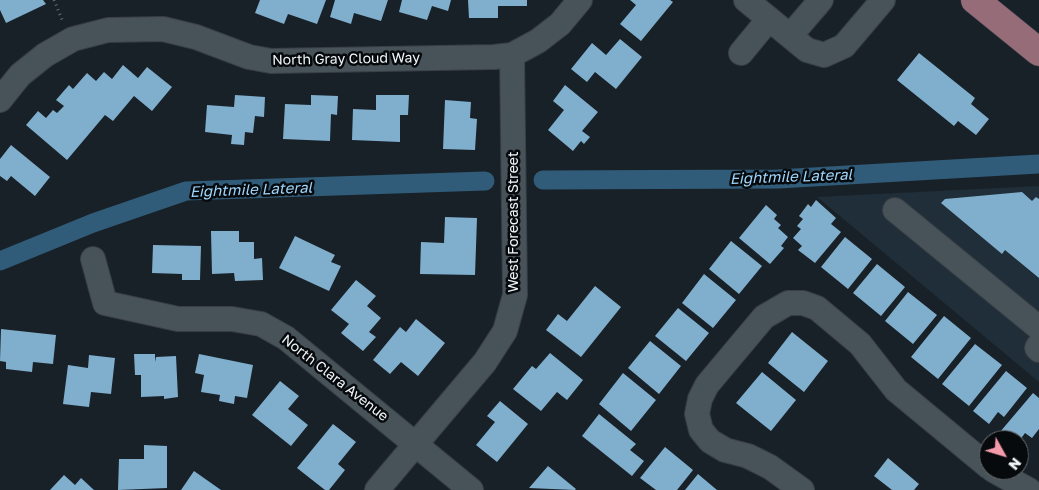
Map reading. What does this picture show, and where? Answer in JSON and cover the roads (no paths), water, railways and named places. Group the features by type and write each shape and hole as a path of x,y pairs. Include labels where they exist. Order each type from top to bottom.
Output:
{"main road":[{"path":"975,0 1039,52"}],"street":[{"path":"512,55 538,41 560,24 580,0"},
{"path":"746,0 807,50 824,55 844,46 883,0"},
{"path":"790,36 821,0"},
{"path":"741,53 769,19"},
{"name":"North Gray Cloud Way","path":"0,100 20,75 45,56 73,40 108,30 162,29 196,37 248,57 271,61 494,58 512,55"},
{"name":"West Forecast Street","path":"377,490 485,362 505,331 515,295 512,55"},
{"path":"895,210 1039,328"},
{"name":"North Clara Avenue","path":"93,259 106,303 178,319 232,319 261,324 286,338 417,444 470,490"},
{"path":"802,490 770,467 748,456 725,450 710,441 701,430 697,414 700,399 707,385 764,317 788,303 802,303 817,308 860,344 896,390 979,459"},
{"path":"1039,346 1037,348 1039,350"},
{"path":"1011,480 1029,490"}],"waterway":[{"name":"Eightmile Lateral","path":"543,180 778,179 1039,164"},
{"name":"Eightmile Lateral","path":"0,261 93,223 186,191 485,181"}]}
